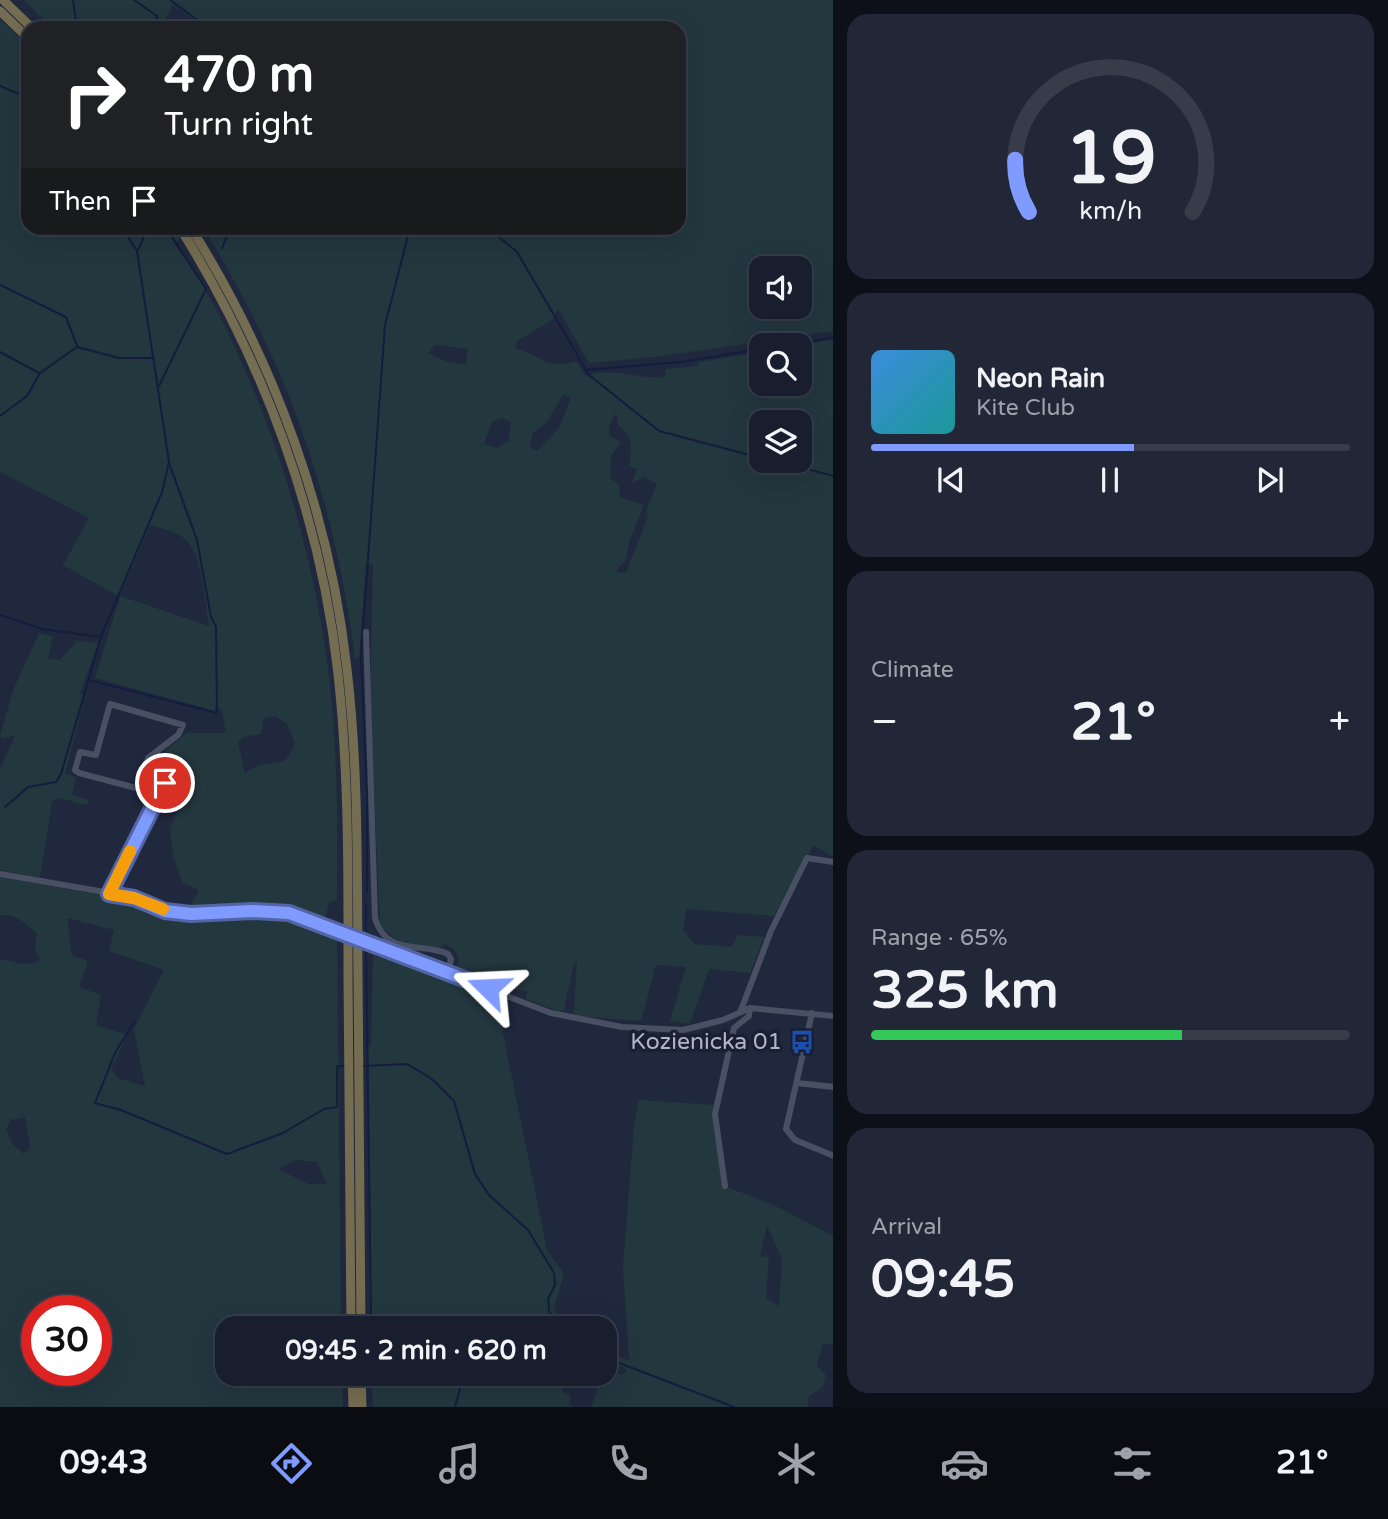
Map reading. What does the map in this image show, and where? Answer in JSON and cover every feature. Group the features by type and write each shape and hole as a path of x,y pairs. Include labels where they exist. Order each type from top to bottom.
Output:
{"highway":[{"path":"2,0 24,21"},
{"path":"0,11 21,31"},
{"path":"184,235 230,316 275,419 309,522 334,642 342,716 347,810 351,1316"},
{"path":"195,235 239,313 279,401 316,512 341,626 352,717 356,803 361,1316"},
{"path":"352,1386 353,1407"},
{"path":"361,1386 362,1407"}],"street":[{"path":"366,632 373,911 381,932 398,943 448,954 451,959 448,973"},
{"path":"110,704 183,725 178,735 148,758 144,769 136,788 79,774 75,770 80,752 96,755 110,704"},
{"path":"109,894 165,783 144,769"},
{"path":"741,1010 771,931 807,858 833,862"},
{"path":"0,874 134,898 165,911 191,914 275,911 326,926 551,1013 622,1027 683,1030 723,1020 750,1008 833,1016"},
{"path":"725,1186 715,1114 734,1028 749,1016 750,1008"},
{"path":"812,1013 787,1121 789,1135 833,1156"},
{"path":"797,1083 833,1087"}],"shaded area":[{"path":"24,0 833,0 833,331 812,334 749,333 749,343 589,363 558,309 552,320 517,341 515,349 550,363 565,364 576,361 586,376 606,372 664,377 666,369 698,366 699,362 749,354 749,396 812,396 812,343 833,340 833,857 814,845 774,916 686,909 683,930 694,944 731,947 738,935 764,937 750,973 709,969 690,1024 670,1021 686,967 656,965 641,1021 576,1016 577,962 574,963 564,1010 558,1011 526,999 527,991 495,985 456,968 459,958 453,948 444,944 442,947 433,947 400,941 380,924 370,699 373,565 366,564 359,657 355,658 337,554 308,449 257,324 208,235 686,235 686,21 196,21 173,5 165,21 45,21","holes":["435,345 468,349 466,364 450,363 428,353","563,395 571,398 559,428 537,451 530,447 533,433 546,423","616,413 619,426 631,444 629,466 637,469 632,483 644,477 657,484 626,573 617,572 618,567 625,562 630,540 644,505 620,497 619,485 610,478 611,456 621,442 609,435 609,426","501,418 511,422 508,441 497,448 484,444 492,422"]},
{"path":"0,19 21,39 21,235 177,235 180,239 174,243 209,296 250,381 267,425 297,515 318,607 330,682 336,770 337,899 329,903 324,921 274,907 188,910 199,890 182,882 173,855 170,829 184,791 150,765 186,733 226,733 222,710 215,706 215,711 95,678 120,597 63,565 89,518 0,472","holes":["150,525 170,531 186,540 192,547 200,568 209,626 120,596","275,716 287,724 295,743 289,756 282,762 259,766 245,773 238,743 243,737 261,734 263,719"]},
{"path":"39,633 53,636 48,659 60,660 77,641 98,643 80,694 85,696 65,774 76,777 72,795 89,800 87,805 58,798 52,801 40,878 0,870 0,769 15,736 3,738 0,735 14,688"},
{"path":"0,877 118,898 177,915 280,915 300,920 337,936 341,1316 215,1316 215,1386 342,1386 343,1407 0,1407 0,959 23,964 38,962 40,959 35,950 37,934 11,916 0,915","holes":["67,918 114,930 109,951 164,970 134,1029 145,1086 118,1078 111,1069 127,1035 96,1025 101,995 79,987 88,961 72,955","25,1117 30,1147 24,1154 13,1145 6,1130 10,1120","295,1160 317,1162 327,1184 308,1184 278,1169"]},
{"path":"373,956 436,974 496,999 547,1250 564,1274 554,1308 559,1316 370,1316 367,1047 371,1045"},
{"path":"639,1100 715,1105 727,1187 776,1206 833,1236 833,1345 823,1343 817,1366 826,1375 823,1387 808,1397 808,1407 591,1407 599,1386 617,1386 617,1373 624,1375 626,1369 617,1365 617,1356 629,1360 623,1267 634,1127","holes":["767,1226 782,1259 779,1306 766,1298 769,1257 760,1256"]},
{"path":"372,1386 564,1386 562,1391 570,1395 569,1405 576,1407 373,1407"}],"waterway":[{"path":"73,0 76,21"},
{"path":"134,0 157,16 156,21"},
{"path":"170,0 198,21"},
{"path":"0,86 21,95"},
{"path":"5,807 28,787 56,782 61,774 101,637 162,492 169,462 137,251 128,235"},
{"path":"138,250 145,235"},
{"path":"159,386 206,289 171,235"},
{"path":"222,248 227,235"},
{"path":"367,892 367,796 361,656 385,325 408,235"},
{"path":"496,235 517,252 589,375 659,431 749,455"},
{"path":"0,285 66,317 77,346"},
{"path":"812,341 833,337"},
{"path":"77,347 119,358 154,358"},
{"path":"0,416 27,396 40,373 77,347"},
{"path":"585,370 681,362 749,351"},
{"path":"0,352 39,373"},
{"path":"89,680 217,713 216,627 211,617 197,540 169,463"},
{"path":"812,470 833,476"},
{"path":"0,615 42,629 101,637"},
{"path":"366,904 366,941"},
{"path":"366,946 372,1316"},
{"path":"134,1022 115,1053 95,1103 121,1110 227,1154 283,1133 324,1109 337,1107 337,1066 345,1066"},
{"path":"363,1066 407,1064 432,1079 454,1101 475,1174 489,1195 528,1230 554,1273 555,1285 548,1299 552,1316"},
{"path":"617,1362 734,1407"},
{"path":"455,1407 461,1386"}],"slow traffic":[{"path":"130,851 109,894 134,898 163,909"}],"place":[{"name":"Kozienicka 01","path":"802,1042"}],"route":[{"path":"165,783 109,894 134,898 165,911 191,914 252,911 289,913 488,988"}]}
